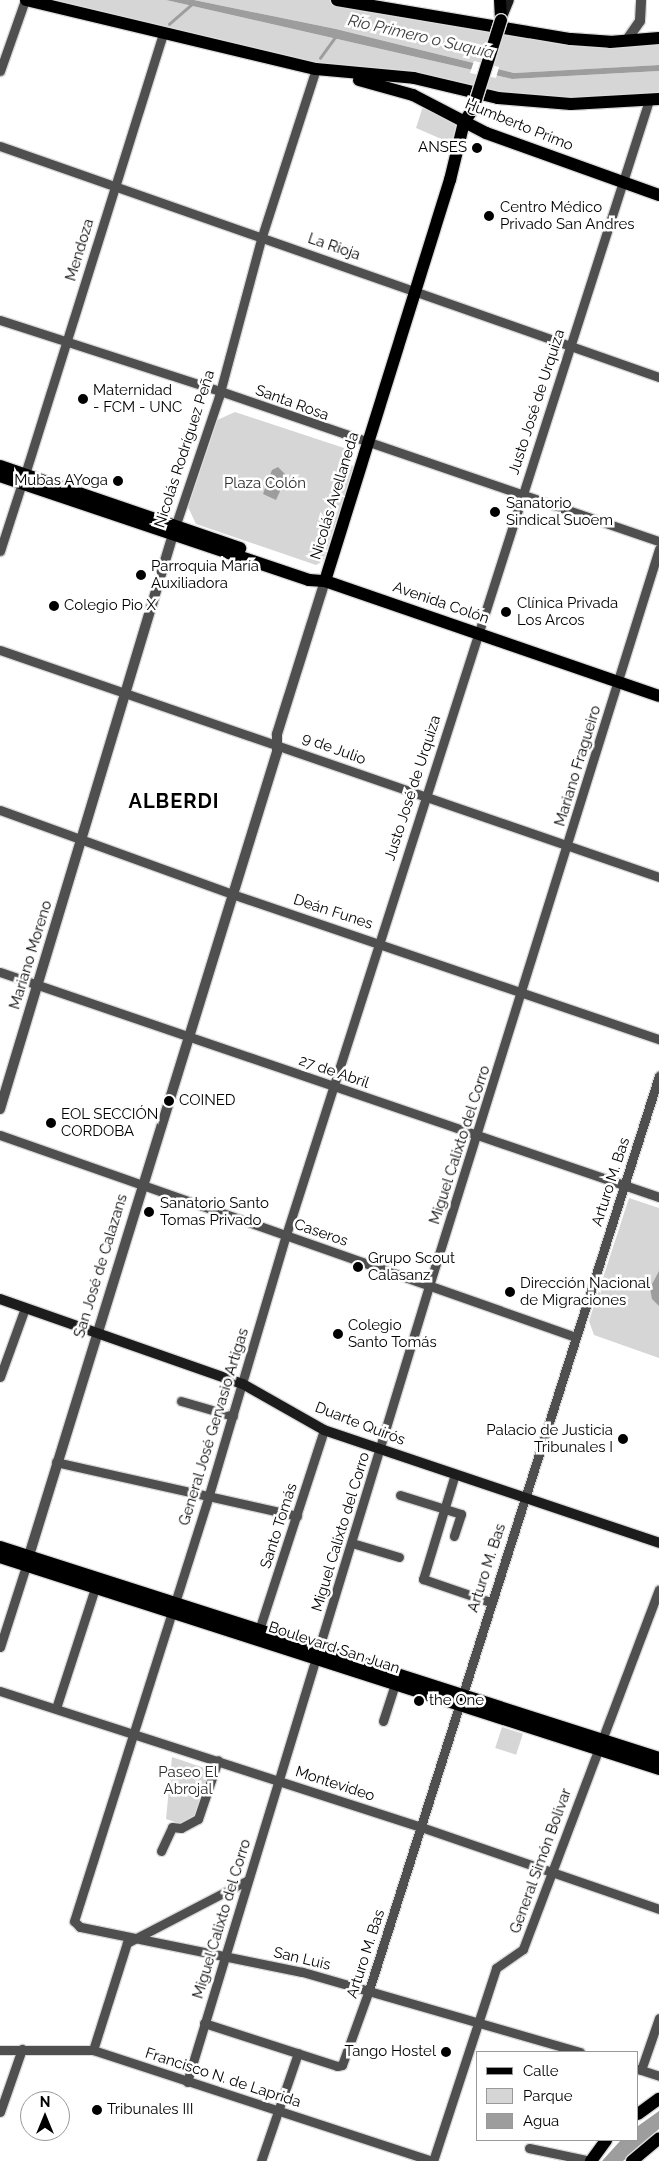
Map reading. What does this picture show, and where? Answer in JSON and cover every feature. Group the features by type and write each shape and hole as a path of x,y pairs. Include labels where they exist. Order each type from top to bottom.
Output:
{"main road":[{"path":"25,0 316,69 340,73 414,78 498,98 571,104 654,99"},
{"path":"337,0 571,39 626,41 659,38"},
{"path":"500,0 501,20"},
{"path":"501,20 508,0"},
{"name":"Nicolás Avellaneda","path":"326,581 457,156 464,122 473,109 501,20"},
{"name":"Humberto Primo","path":"340,73 413,95 486,133 659,195"},
{"path":"457,156 470,137 486,133 477,123 473,109"},
{"name":"Avenida Colón","path":"0,466 23,479 174,531 312,572 326,581 659,696"},
{"name":"Avenida Colón","path":"0,476 23,479"},
{"name":"Duarte Quirós","path":"0,1299 243,1384 324,1430 659,1543"},
{"name":"Boulevard San Juan","path":"0,1547 27,1561 95,1588 259,1630 396,1685 460,1701"},
{"name":"Boulevard San Juan","path":"0,1556 27,1561 599,1744 659,1758"},
{"name":"Boulevard San Juan","path":"599,1744 659,1769"},
{"path":"639,2113 659,2099"},
{"path":"632,2161 659,2138"},
{"path":"591,2161 603,2141"}],"street":[{"path":"0,71 25,0"},
{"path":"626,41 640,21 642,0"},
{"name":"Mendoza","path":"0,551 114,184 163,34"},
{"name":"Nicolás Rodríguez Peña","path":"82,839 174,531 220,392 262,236 316,69"},
{"name":"Justo José de Urquiza","path":"379,942 621,182 654,99"},
{"name":"La Rioja","path":"0,146 114,184 659,377"},
{"name":"Santa Rosa","path":"0,320 220,392 368,444 659,541"},
{"name":"Mariano Fragueiro","path":"522,991 659,549"},
{"name":"Nicolás Avellaneda","path":"232,894 278,752 276,743 326,581"},
{"name":"9 de Julio","path":"0,650 276,743 659,877"},
{"name":"Deán Funes","path":"0,810 232,894 379,942 659,1039"},
{"name":"Mariano Moreno","path":"0,1110 82,839"},
{"name":"San José de Calazans","path":"0,1647 232,894"},
{"name":"General José Gervasio Artigas","path":"74,1921 208,1498 286,1235 335,1087 379,942"},
{"name":"27 de Abril","path":"0,972 188,1038 659,1197"},
{"name":"Miguel Calixto del Corro","path":"187,2082 429,1286 478,1136 522,991"},
{"name":"Arturo M. Bas","path":"298,2053 340,2066 369,1990 490,1602 659,1076"},
{"name":"Caseros","path":"0,1135 576,1338"},
{"path":"0,1378 25,1308"},
{"path":"181,1402 233,1416"},
{"name":"Santo Tomás","path":"259,1630 324,1430"},
{"path":"56,1462 208,1498 297,1516"},
{"path":"455,1474 446,1509 423,1579 490,1602"},
{"path":"400,1495 461,1514 454,1536"},
{"path":"352,1543 399,1557"},
{"path":"56,1708 95,1588"},
{"name":"General Simón Bolivar","path":"433,2161 496,1968 523,1948 659,1590"},
{"path":"383,1721 396,1685"},
{"name":"Montevideo","path":"0,1691 133,1732 421,1827 659,1909"},
{"path":"161,1851 172,1827 181,1828 198,1818 218,1760"},
{"path":"93,2050 125,1946 133,1938 248,1880"},
{"name":"San Luis","path":"74,1921 80,1927 226,1956 369,1990 576,2051"},
{"path":"659,2018 640,2070 659,2076"},
{"path":"204,2023 298,2053 261,2161"},
{"path":"0,2112 22,2049"},
{"name":"Francisco N. de Laprida","path":"0,2050 93,2050 433,2161"},
{"path":"529,2148 591,2161"}],"green space":[{"path":"26,0 166,0 512,79 659,71 659,99 571,104 340,73"},
{"path":"194,0 337,0 571,39 659,38 659,65 514,73 336,29"},
{"path":"424,103 456,123 453,144 416,128"},
{"name":"Plaza Colón","path":"235,412 344,448 351,465 354,467 323,561 316,565 196,524 188,507 215,421"},
{"path":"629,1198 659,1208 659,1358 594,1335 589,1321"},
{"path":"502,1727 523,1734 516,1755 495,1748"},
{"name":"Paseo El Abrojal","path":"172,1757 210,1770 193,1820 183,1825 166,1819"}],"water":[{"path":"166,0 194,0 336,29 514,73 659,65 659,71 512,79"},
{"path":"278,467 287,476 276,500 263,494 272,470"},
{"path":"659,1271 659,1306 652,1299 650,1288"},
{"path":"659,2111 659,2129 623,2161 602,2161 620,2141 639,2141 639,2125"}],"pier":[{"path":"474,61 499,67 496,78 470,73"}],"waterway":[{"path":"169,24 192,4"},
{"path":"320,58 335,37"}],"place":[{"name":"ANSES","path":"477,148"},
{"name":"Centro Médico Privado San Andres","path":"489,216"},
{"name":"Maternidad - FCM - UNC","path":"83,399"},
{"name":"Mubas AYoga","path":"118,481"},
{"name":"Sanatorio Sindical Suoem","path":"495,512"},
{"name":"Parroquia María Auxiliadora","path":"141,575"},
{"name":"Colegio Pio X","path":"54,606"},
{"name":"Clínica Privada Los Arcos","path":"506,612"},
{"name":"COINED","path":"169,1101"},
{"name":"EOL SECCIÓN CORDOBA","path":"51,1123"},
{"name":"Sanatorio Santo Tomas Privado","path":"149,1212"},
{"name":"Grupo Scout Calasanz","path":"358,1267"},
{"name":"Dirección Nacional de Migraciones","path":"510,1292"},
{"name":"Colegio Santo Tomás","path":"338,1334"},
{"name":"Palacio de Justicia Tribunales I","path":"623,1439"},
{"name":"the One","path":"419,1701"},
{"name":"Tango Hostel","path":"446,2052"},
{"name":"Tribunales III","path":"97,2110"}],"district":[{"name":"ALBERDI","path":"174,801"}],"water label":[{"name":"Río Primero o Suquía","path":"421,37"}]}
